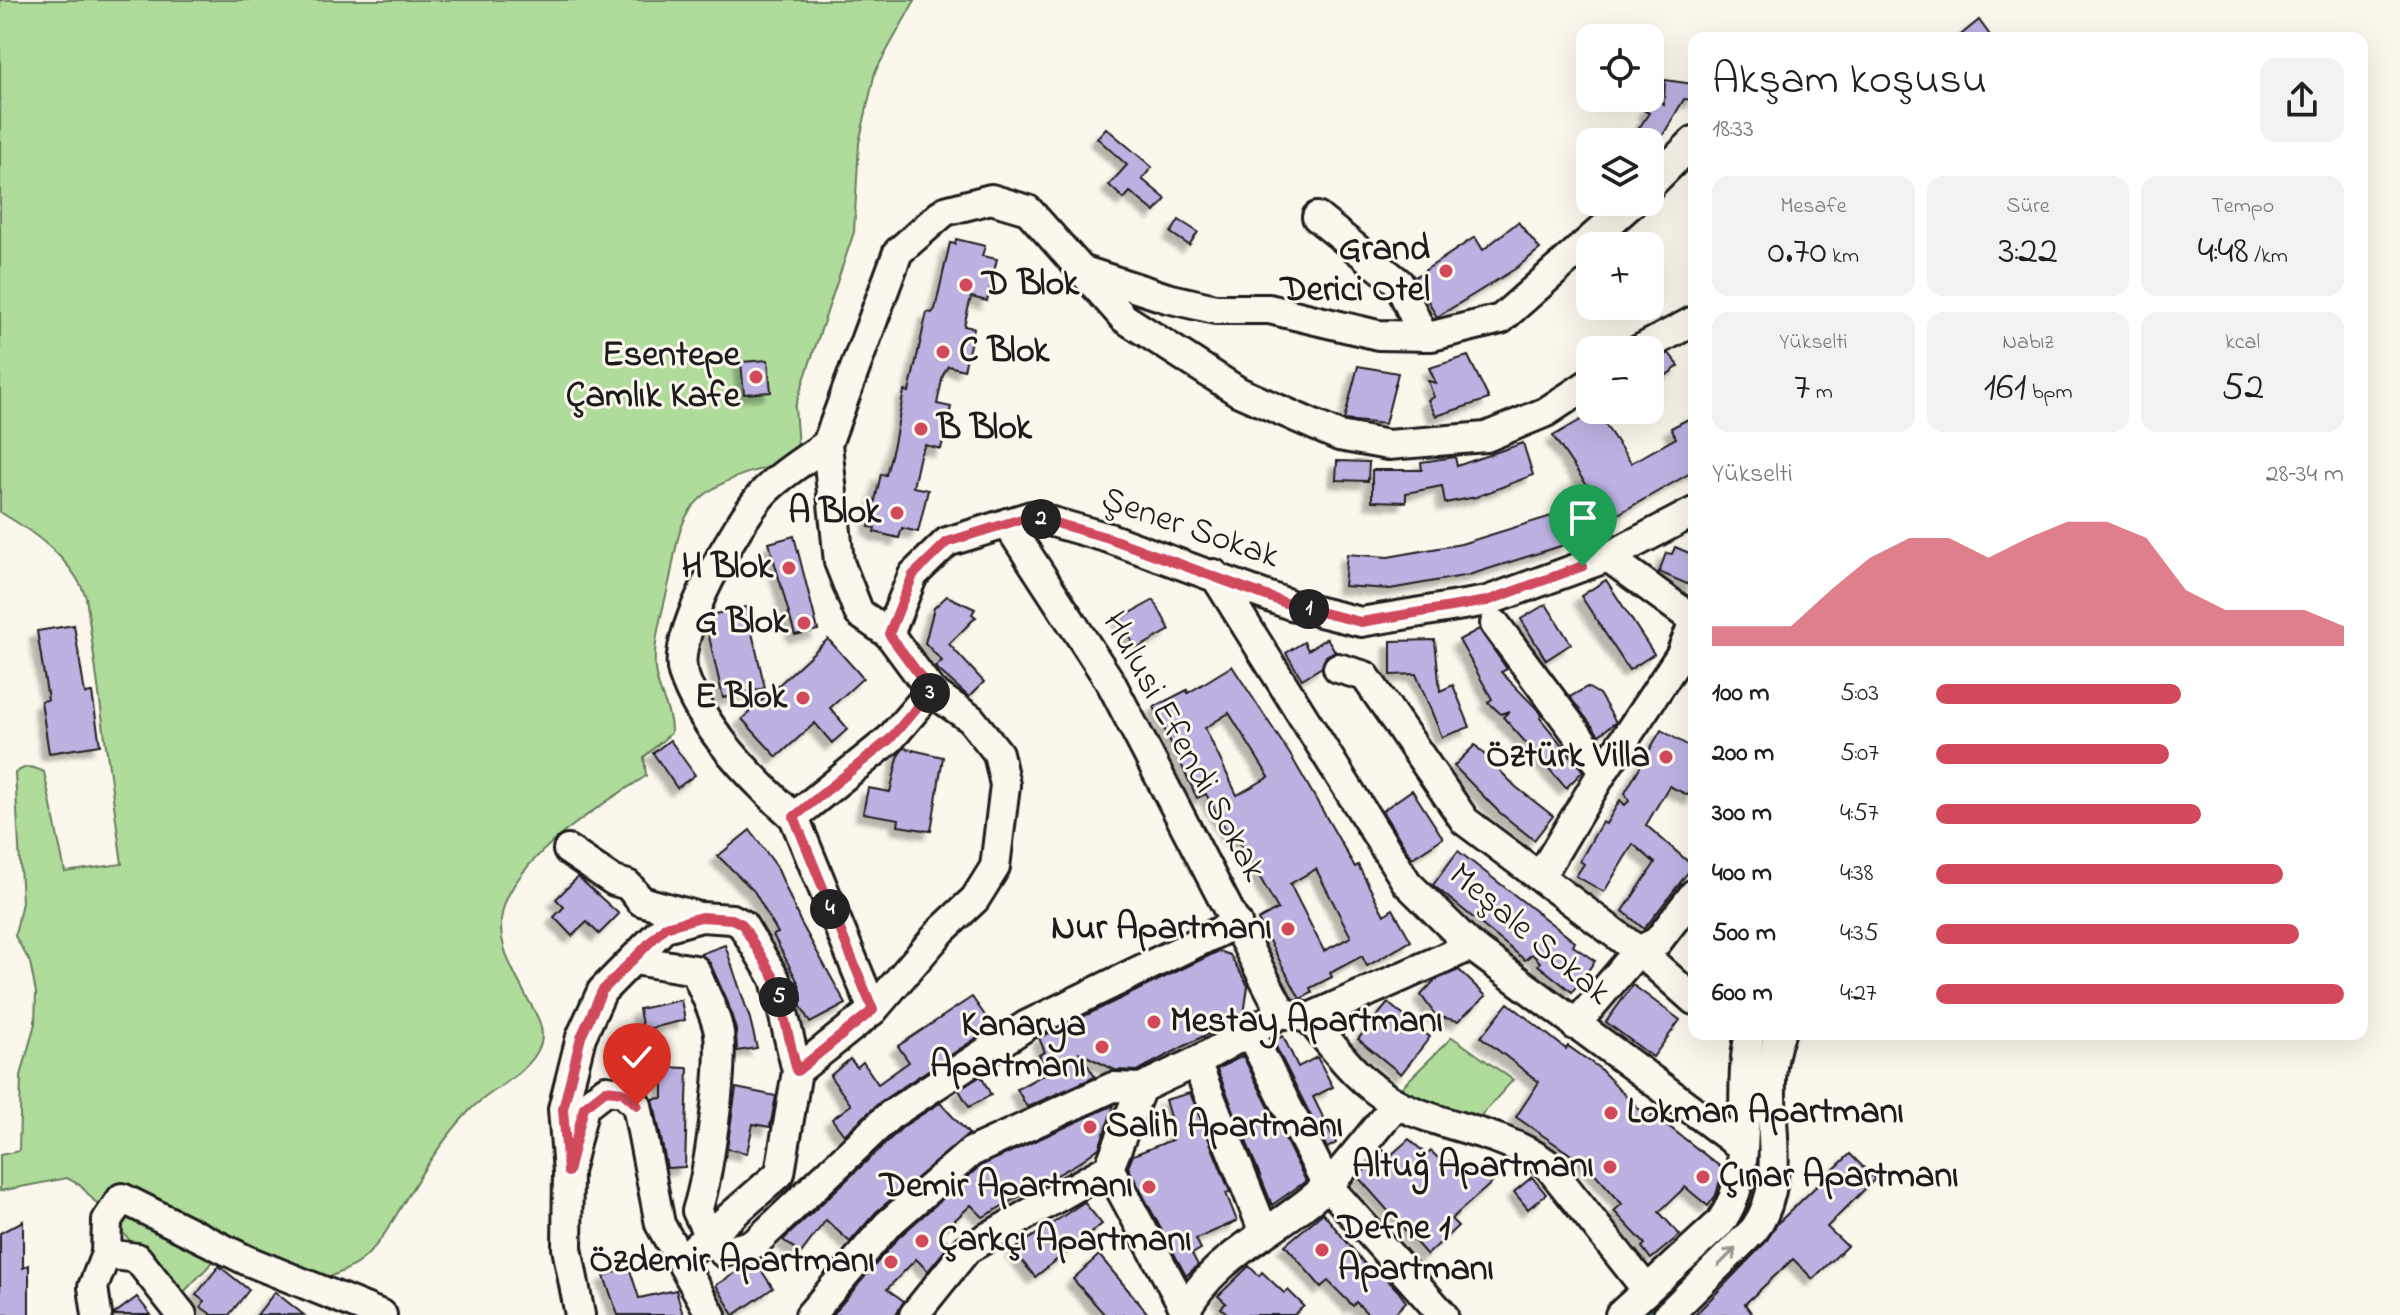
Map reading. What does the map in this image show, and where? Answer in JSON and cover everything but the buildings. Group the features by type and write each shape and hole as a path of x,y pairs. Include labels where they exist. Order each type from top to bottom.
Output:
{"street":[{"path":"1664,171 1688,147"},
{"path":"797,1071 873,1010 942,930 975,899 995,867 1005,785 998,753 971,719 931,691 889,634 859,613 839,562 827,444 898,252 945,211 991,199 1028,210 1124,318 1239,392 1339,436 1388,445 1486,437 1546,412 1576,392"},
{"path":"1083,271 1167,298 1215,309 1269,309 1378,335 1423,336 1501,319 1617,216"},
{"path":"1317,217 1399,283 1423,336"},
{"path":"1664,337 1688,324"},
{"path":"827,444 765,492 727,544 692,612 682,670 708,722 771,796 794,817 873,1010"},
{"name":"Şener Sokak","path":"889,634 913,575 947,542 1031,516 1109,538 1214,574 1291,605 1361,622 1487,601 1608,557 1688,515"},
{"name":"Hulusi Efendi Sokak","path":"1007,523 1111,683 1237,923 1296,1015 1361,1079 1397,1104 1525,1149 1546,1163 1647,1290"},
{"path":"1608,557 1688,617"},
{"name":"Meşale Sokak","path":"1214,574 1407,883 1471,946 1741,1146"},
{"path":"1495,624 1604,770"},
{"path":"1540,877 1604,770 1680,656 1688,636"},
{"path":"1338,668 1365,676 1465,821 1638,951 1688,995"},
{"path":"794,817 890,739 931,691"},
{"path":"568,850 614,881 628,885 641,901 701,917 732,919 742,924 775,979 797,1071 780,1173 681,1260"},
{"path":"1575,1025 1638,951 1657,942 1688,902"},
{"path":"580,1315 567,1248 568,1172 563,1109 581,1037 602,991 665,927 701,917"},
{"path":"634,960 695,970 719,1032 708,1162 697,1211 709,1236 723,1252 754,1244 889,1116 1027,1025 1237,923"},
{"path":"810,1315 887,1225 971,1152 1113,1087 1141,1088 1250,1033 1471,946"},
{"path":"1250,1033 1327,1185 1443,1315"},
{"path":"1620,1315 1720,1223 1732,1207 1741,1176 1744,1040"},
{"path":"1671,1314 1766,1214 1774,1162 1768,1092 1778,1040"},
{"path":"1196,1062 1264,1232"},
{"path":"915,1314 967,1249 1109,1168 1141,1088"},
{"path":"568,1172 584,1107 606,1090 622,1092 637,1105 660,1224 711,1315"},
{"path":"1185,1314 1201,1286 1264,1232 1327,1185 1397,1104"},
{"path":"1109,1168 1185,1314"},
{"path":"97,1315 93,1287 106,1254 107,1220 122,1198 246,1260 382,1315"},
{"path":"106,1254 137,1258 182,1315"}],"green space":[{"path":"0,0 915,0 875,72 859,143 854,232 795,407 799,461 768,467 721,484 695,504 686,517 659,625 655,657 656,676 671,733 644,757 646,776 557,838 518,878 506,900 501,922 505,951 539,1020 542,1033 540,1046 527,1065 478,1103 453,1130 371,1251 353,1266 315,1282 229,1245 180,1296 80,1185 67,1178 0,1191 0,1155 19,1151 21,1076 35,1023 36,993 30,962 15,936 22,902 15,773 29,767 44,772 65,872 122,864 86,597 80,583 62,559 26,528 0,512"},
{"path":"1452,1037 1513,1080 1477,1120 1400,1089"}],"waterway":[{"path":"1643,1315 1717,1243"}],"place":[{"name":"Grand Derici Otel","path":"1446,271"},
{"name":"D Blok","path":"966,285"},
{"name":"C Blok","path":"943,352"},
{"name":"Esentepe Çamlık Kafe","path":"756,377"},
{"name":"B Blok","path":"921,429"},
{"name":"A Blok","path":"897,513"},
{"name":"H Blok","path":"789,568"},
{"name":"G Blok","path":"804,623"},
{"name":"E Blok","path":"803,698"},
{"name":"Öztürk Villa","path":"1666,757"},
{"name":"Nur Apartmanı","path":"1288,929"},
{"name":"Mestay Apartmanı","path":"1154,1022"},
{"name":"Kanarya Apartmanı","path":"1102,1047"},
{"name":"Lokman Apartmanı","path":"1611,1113"},
{"name":"Salih Apartmanı","path":"1090,1127"},
{"name":"Altuğ Apartmanı","path":"1610,1167"},
{"name":"Çınar Apartmanı","path":"1703,1177"},
{"name":"Demir Apartmanı","path":"1149,1187"},
{"name":"Çarkçı Apartmanı","path":"922,1241"},
{"name":"Defne 1 Apartmanı","path":"1322,1250"},
{"name":"Özdemir Apartmanı","path":"891,1262"}],"route":[{"path":"637,1105 622,1092 606,1090 584,1107 568,1172 563,1109 581,1037 602,991 665,927 701,917 732,919 742,924 775,979 797,1071 873,1010 840,936 794,817 890,739 931,691 889,634 913,575 947,542 1031,516 1109,538 1214,574 1291,605 1361,622 1487,601 1583,566"}]}
